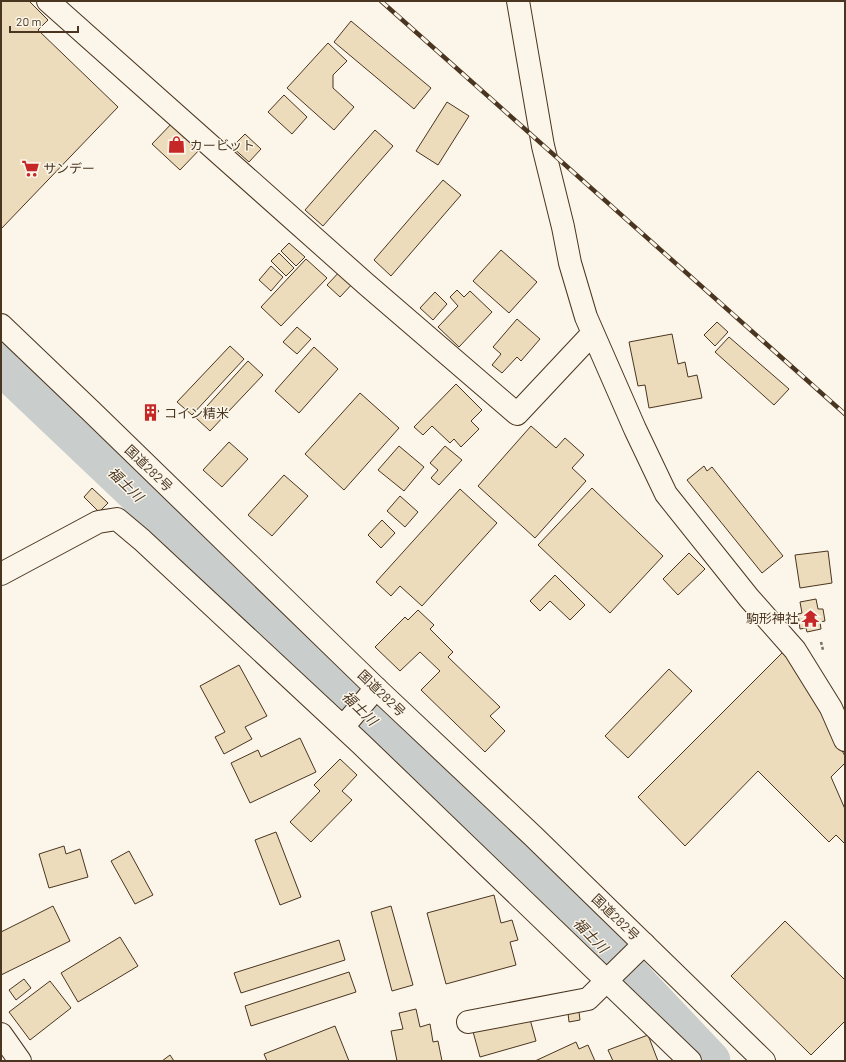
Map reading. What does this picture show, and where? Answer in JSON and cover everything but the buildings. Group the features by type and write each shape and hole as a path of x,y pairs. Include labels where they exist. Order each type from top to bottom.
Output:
{"main road":[{"path":"48,1 366,284 517,414 593,333"},
{"path":"518,1 543,146 563,227 570,263 586,318 635,429 666,494 794,650 831,708 845,740"},
{"name":"国道282号","path":"1,325 376,689 533,836 764,1061"},
{"path":"1,574 98,522 116,519 142,540 344,726 690,1061"},
{"path":"344,726 376,689"},
{"path":"468,1022 588,999 644,944"},
{"path":"1,1034 20,1061"}],"waterway":[{"name":"福士川","path":"1,364 272,621 366,713 466,814 589,933 710,1061"}],"railway":[{"path":"381,1 845,414"}],"place":[{"name":"カービット","path":"177,145"},
{"name":"サンデー","path":"30,168"},
{"name":"コイン精米","path":"151,413"},
{"name":"駒形神社","path":"811,618"}]}
